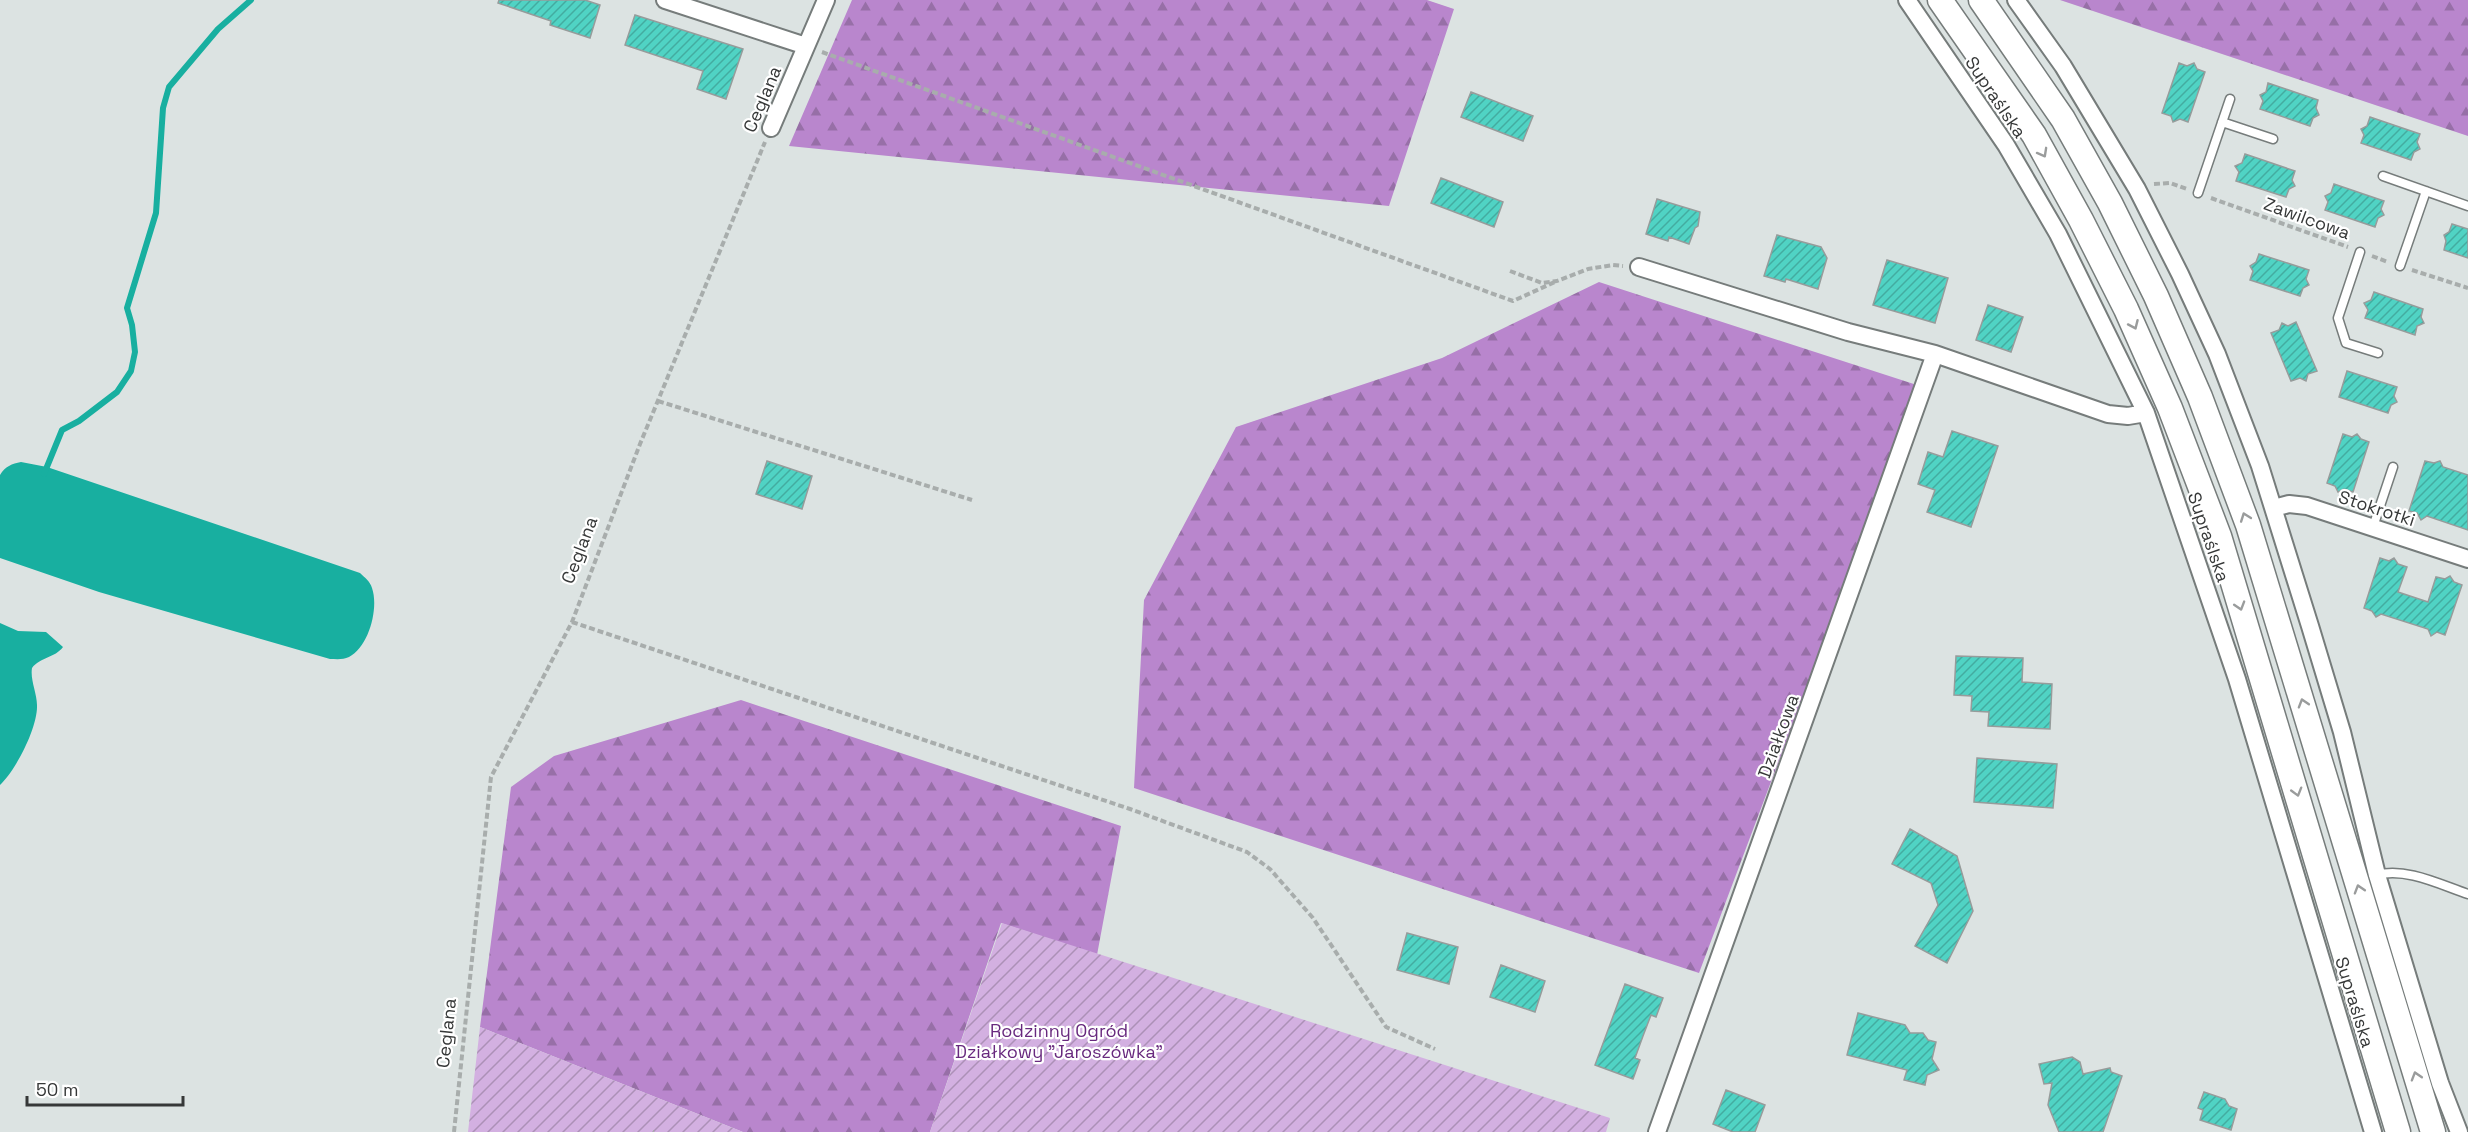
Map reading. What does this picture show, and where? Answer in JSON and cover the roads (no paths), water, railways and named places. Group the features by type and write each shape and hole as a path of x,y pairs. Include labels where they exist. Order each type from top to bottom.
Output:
{"main road":[{"path":"1940,0 2034,135 2081,220 2126,309 2170,408 2222,547 2398,1132"},
{"path":"1981,0 2063,119 2110,203 2156,296 2200,397 2262,570 2433,1132"}],"street":[{"path":"665,0 806,46"},
{"name":"Ceglana","path":"771,128 826,0"},
{"name":"Supraślska","path":"1906,0 2006,145 2058,234 2146,413 2237,679 2373,1132"},
{"path":"2016,0 2063,66 2137,189 2217,354 2274,508 2342,732 2377,875 2440,1083 2458,1132"},
{"path":"1639,267 1848,332 1935,354 2108,414 2128,416 2146,413"},
{"name":"Działkowa","path":"1657,1132 1935,354"},
{"name":"Stokrotki","path":"2274,508 2289,504 2307,506 2468,559"}],"lane":[{"path":"2198,193 2230,99"},
{"path":"2222,122 2273,139"},
{"path":"2383,176 2468,206"},
{"path":"2400,266 2426,191"},
{"path":"2360,252 2338,318 2346,343 2378,354"},
{"path":"2373,527 2393,466"},
{"path":"2377,875 2390,872 2434,882 2468,894"}],"waterway":[{"path":"44,474 62,430 79,421 117,392 131,371 135,352 132,325 127,308 156,213 163,108 169,87 218,29 251,0"}],"park label":[{"name":"Rodzinny Ogród Działkowy \"Jaroszówka\"","path":"1059,1040"}]}
